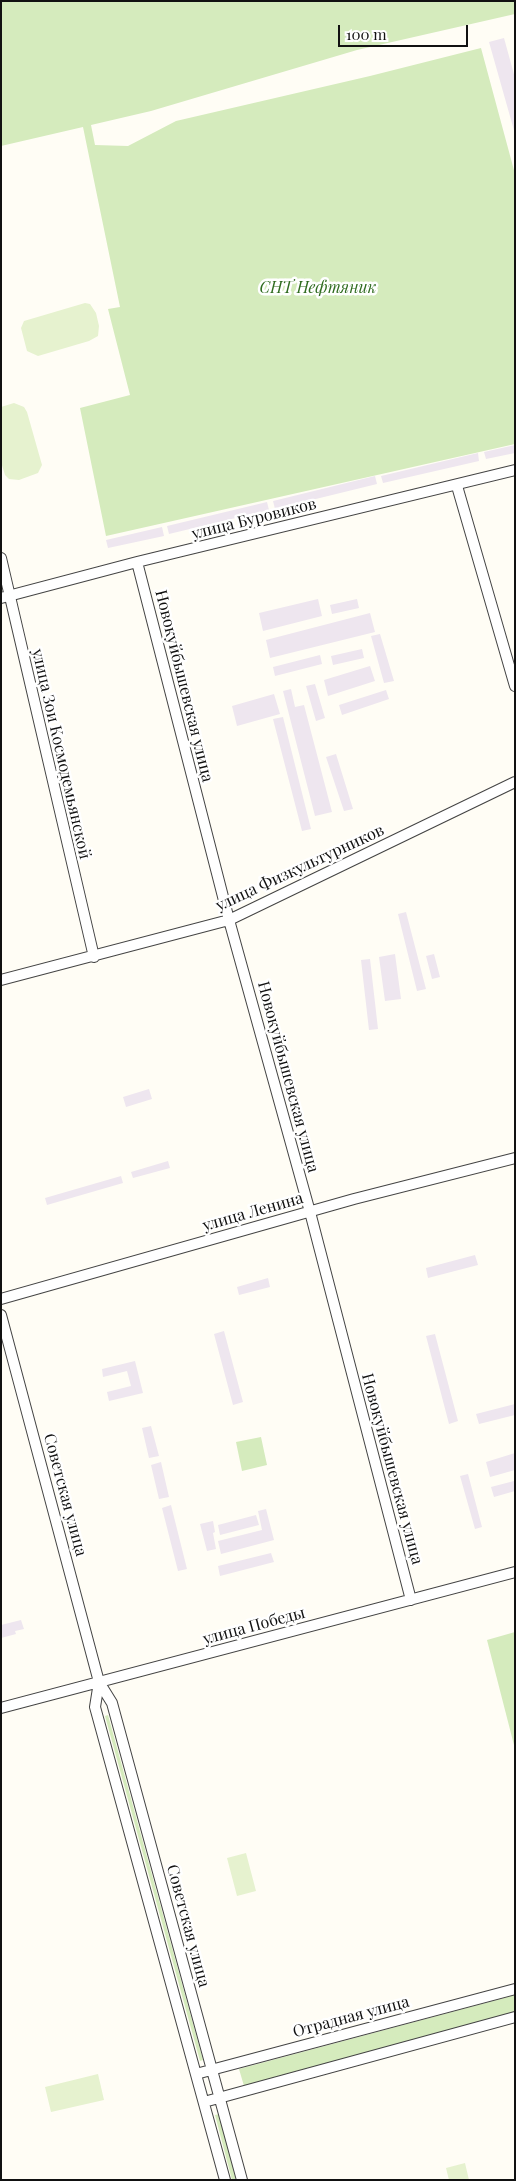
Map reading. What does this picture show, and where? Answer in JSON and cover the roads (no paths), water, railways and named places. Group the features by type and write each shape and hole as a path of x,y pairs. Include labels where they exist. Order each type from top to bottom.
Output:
{"street":[{"name":"улица Буровиков","path":"5,597 137,562 457,486 515,470"},
{"path":"457,486 515,686"},
{"name":"улица Зои Космодемьянской","path":"1,558 5,597 94,957"},
{"name":"Новокуйбышевская улица","path":"137,562 229,920 310,1212 410,1600"},
{"name":"улица Физкультурников","path":"1,980 229,920 515,782"},
{"name":"улица Ленина","path":"1,1299 354,1199 515,1158"},
{"name":"Советская улица","path":"1,1315 99,1682 112,1703 242,2180"},
{"name":"улица Победы","path":"1,1708 515,1572"},
{"name":"Советская улица","path":"99,1682 95,1707 225,2180"},
{"name":"Отрадная улица","path":"196,2074 515,1989"},
{"path":"204,2102 515,2017"}],"park label":[{"name":"СНТ Нефтяник","path":"318,288"}]}
